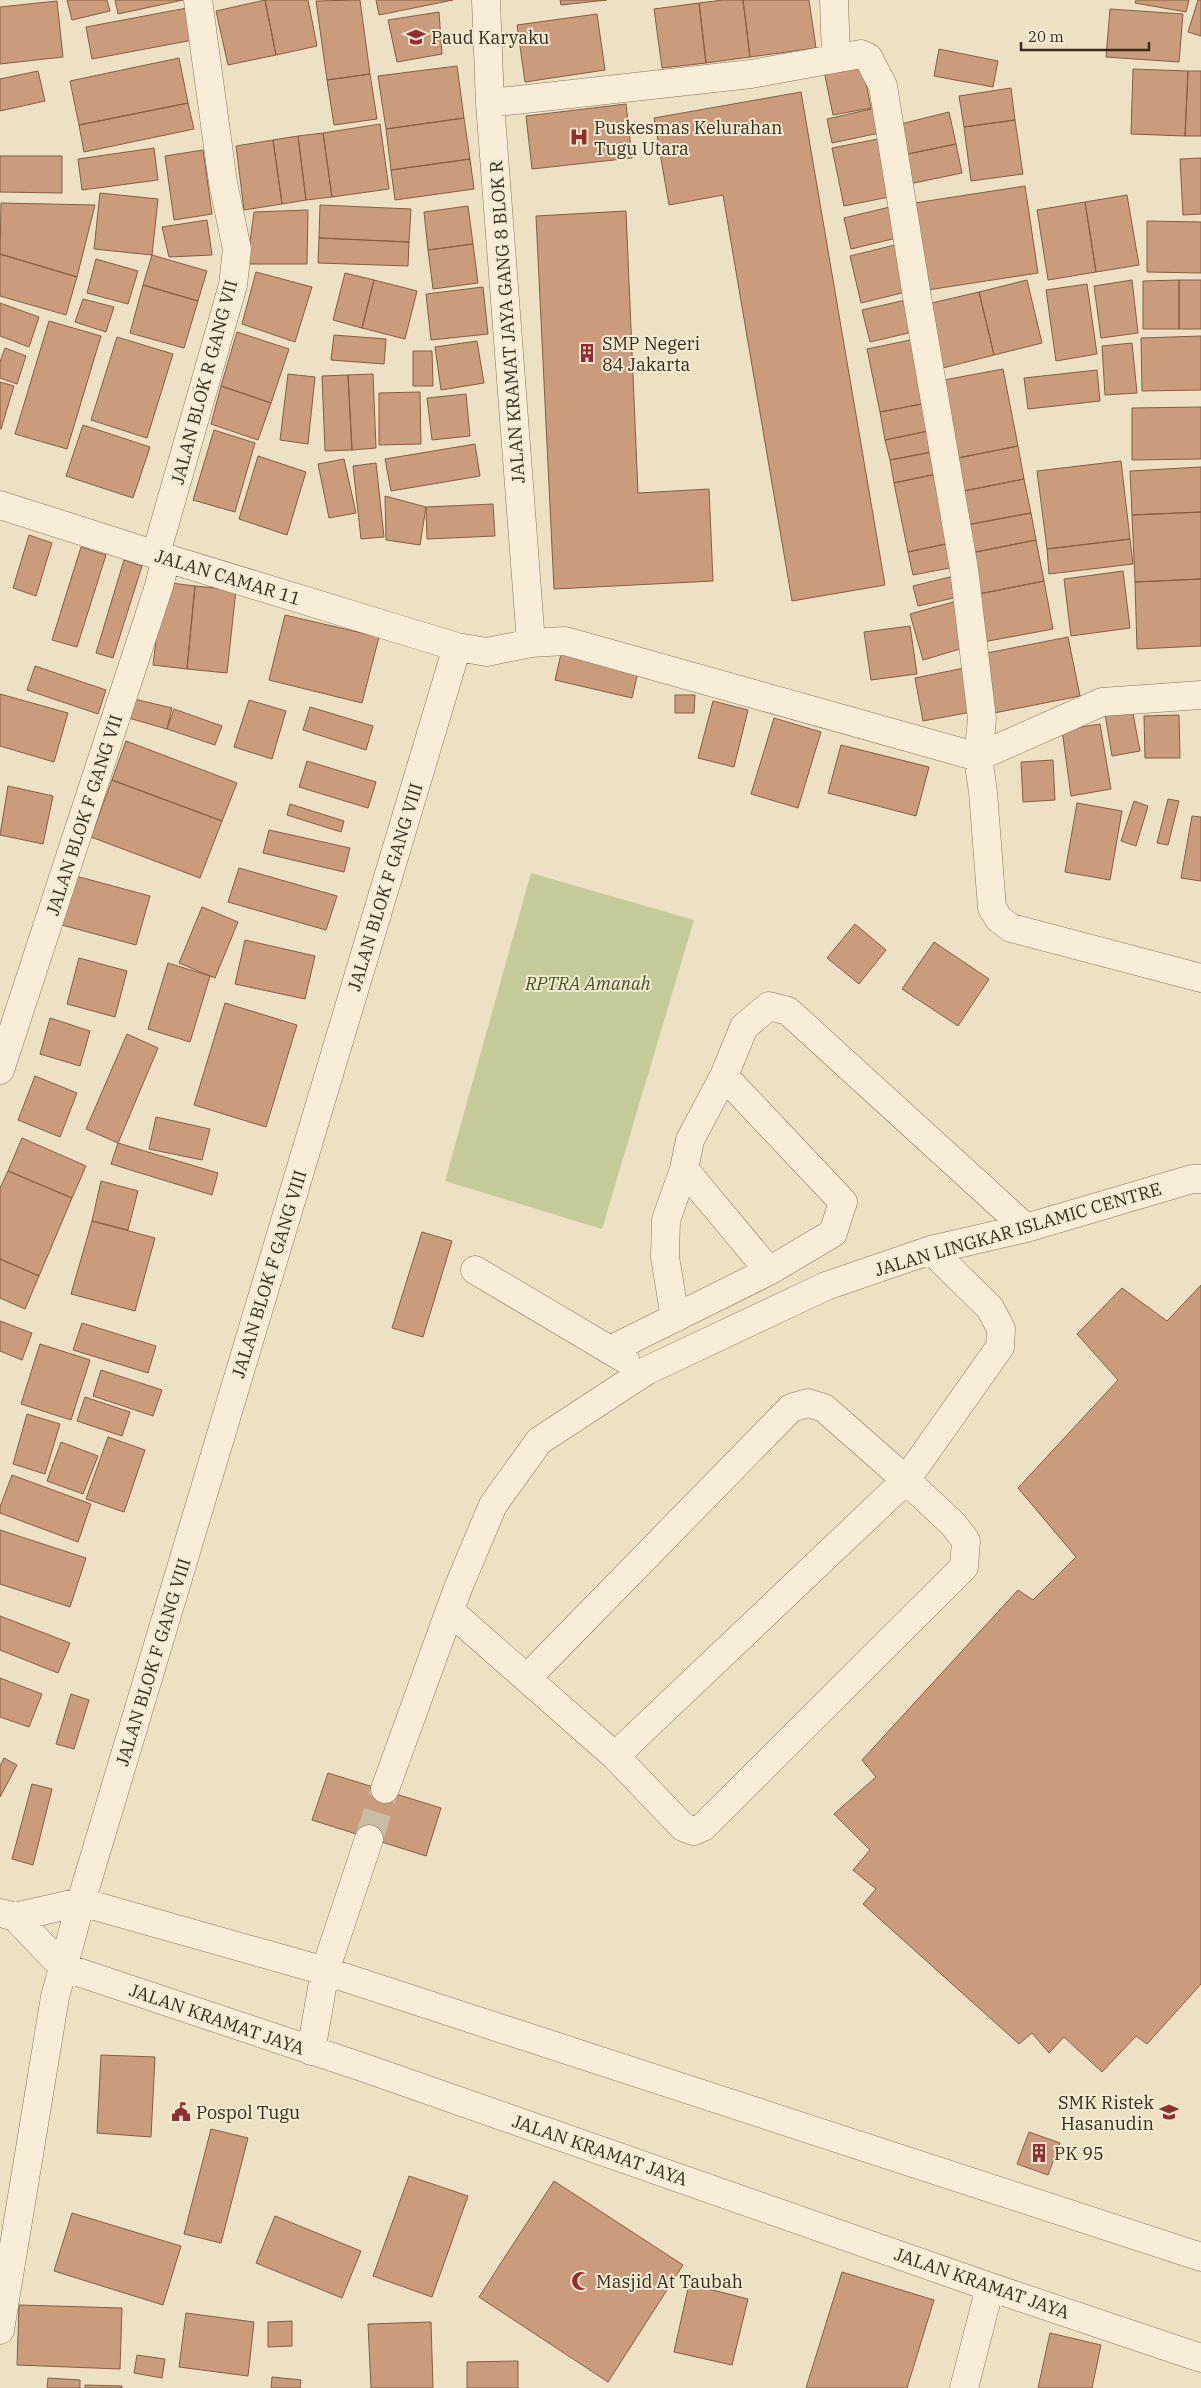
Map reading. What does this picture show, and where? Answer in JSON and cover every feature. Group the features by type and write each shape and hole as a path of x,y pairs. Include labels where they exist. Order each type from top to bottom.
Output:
{"street":[{"name":"JALAN BLOK R GANG VII","path":"161,556 233,285 237,250 223,183 198,0"},
{"name":"JALAN KRAMAT JAYA GANG 8 BLOK R","path":"486,0 490,102 531,643"},
{"path":"834,0 836,57"},
{"path":"490,102 751,74 836,57 861,54 868,57 883,86 918,305 964,569 982,720 978,757 983,792 992,908 999,919 1011,928 1201,978"},
{"name":"JALAN CAMAR 11","path":"0,505 457,646 487,652 531,643 566,641 978,757"},
{"name":"JALAN BLOK F GANG VII","path":"0,1070 159,586 161,556"},
{"name":"JALAN BLOK F GANG VIII","path":"0,2330 55,1998 63,1967 457,646"},
{"path":"978,757 1102,702 1201,695"},
{"path":"675,1318 665,1257 666,1220 684,1169 690,1140 724,1076 744,1027 769,1006 788,1011 1026,1228"},
{"path":"610,1350 769,1271 833,1233 843,1202 724,1076"},
{"path":"684,1169 769,1271"},
{"name":"JALAN LINGKAR ISLAMIC CENTRE","path":"385,1790 450,1611 493,1505 539,1441 646,1372 826,1286 931,1250 1026,1228 1192,1179 1201,1179"},
{"path":"616,1756 906,1480 1000,1347 1000,1329 990,1308 931,1250"},
{"path":"475,1270 646,1372"},
{"path":"450,1611 616,1756 683,1826 694,1831 702,1827 964,1567 966,1541 953,1524 824,1408 808,1403 791,1408 527,1678"},
{"path":"311,2051 325,1971 369,1839"},
{"name":"JALAN KRAMAT JAYA","path":"7,1915 81,1902 325,1971 1201,2257"},
{"name":"JALAN KRAMAT JAYA","path":"7,1915 63,1967 1201,2358"},
{"path":"964,2388 990,2286"}],"green space":[{"name":"RPTRA Amanah","path":"531,873 694,920 602,1229 445,1181"}],"building":[{"path":"67,0 107,0 110,11 72,20"},
{"path":"115,0 183,0 118,14"},
{"path":"265,0 308,0 317,46 276,55"},
{"path":"265,0 276,55 228,65 216,11"},
{"path":"360,0 370,74 327,80 316,1"},
{"path":"376,0 453,0 379,15"},
{"path":"560,0 607,0 561,5"},
{"path":"743,0 750,57 706,63 699,3"},
{"path":"743,0 809,0 816,48 750,57"},
{"path":"1136,0 1189,0 1186,12 1135,3"},
{"path":"1198,0 1201,0 1201,36 1188,32"},
{"path":"57,1 63,57 0,64 0,7"},
{"path":"699,3 706,63 662,68 654,9"},
{"path":"187,8 193,40 92,59 86,27"},
{"path":"1110,9 1183,14 1179,62 1106,57"},
{"name":"Paud Karyaku","path":"439,12 442,54 397,62 388,20"},
{"path":"597,14 605,70 525,82 517,25"},
{"path":"939,49 998,61 993,87 934,76"},
{"path":"179,58 188,103 79,125 70,81"},
{"path":"861,58 871,108 833,115 823,66"},
{"path":"457,66 464,118 386,129 378,76"},
{"path":"1133,69 1188,71 1185,136 1131,134"},
{"path":"38,71 45,101 0,111 0,79"},
{"path":"1188,71 1201,71 1201,136 1185,136"},
{"path":"370,74 377,119 334,125 327,80"},
{"path":"1011,88 1015,120 964,127 959,96"},
{"path":"801,92 885,585 792,601 723,195 669,205 654,118"},
{"path":"188,103 194,129 84,152 79,125"},
{"name":"Puskesmas Kelurahan Tugu Utara","path":"626,104 632,158 532,169 526,116"},
{"path":"880,107 884,132 832,143 827,119"},
{"path":"949,112 956,144 903,155 897,125"},
{"path":"464,118 470,159 391,170 386,129"},
{"path":"1015,120 1023,174 971,181 964,127"},
{"path":"380,124 389,189 332,197 323,133"},
{"path":"323,133 332,197 306,200 298,136"},
{"path":"298,136 306,200 282,204 273,140"},
{"path":"883,138 894,196 844,206 832,148"},
{"path":"273,140 282,204 244,210 236,146"},
{"path":"956,144 962,173 909,184 903,155"},
{"path":"154,148 158,180 82,190 78,159"},
{"path":"203,150 212,214 174,220 165,156"},
{"path":"0,156 62,156 62,193 0,192"},
{"path":"1201,158 1201,214 1183,215 1180,159"},
{"path":"470,159 474,189 395,200 391,170"},
{"path":"1025,186 1038,273 921,291 908,204"},
{"path":"100,193 158,199 152,255 94,249"},
{"path":"1127,195 1139,265 1096,272 1085,202"},
{"path":"1085,202 1096,272 1048,280 1037,210"},
{"path":"1,203 95,205 77,277 0,254"},
{"path":"320,205 411,209 409,242 319,238"},
{"path":"898,205 905,236 851,249 844,218"},
{"path":"468,206 473,244 428,250 424,212"},
{"path":"308,210 307,264 247,264 254,212"},
{"name":"SMP Negeri 84 Jakarta","path":"626,211 638,493 709,489 713,581 554,589 536,216"},
{"path":"207,220 212,255 169,257 162,227"},
{"path":"1147,221 1201,222 1201,273 1147,272"},
{"path":"319,238 409,242 408,266 318,263"},
{"path":"903,243 914,290 861,303 850,256"},
{"path":"473,244 478,283 433,289 428,250"},
{"path":"0,254 77,277 66,315 0,296"},
{"path":"152,255 207,271 198,301 143,285"},
{"path":"96,259 138,271 128,304 87,293"},
{"path":"256,272 312,287 295,342 242,324"},
{"path":"345,273 374,280 362,328 333,320"},
{"path":"374,280 417,291 405,339 362,328"},
{"path":"1027,280 1042,343 994,355 979,292"},
{"path":"1132,280 1138,333 1101,338 1094,286"},
{"path":"1179,280 1201,280 1201,329 1179,329"},
{"path":"1179,280 1179,329 1143,329 1143,281"},
{"path":"1087,284 1097,354 1056,361 1046,290"},
{"path":"143,285 198,301 184,348 130,333"},
{"path":"483,287 488,334 431,340 426,294"},
{"path":"979,292 994,355 939,369 923,305"},
{"path":"83,299 114,307 106,332 75,322"},
{"path":"910,299 917,331 870,342 862,310"},
{"path":"0,303 39,317 29,347 0,336"},
{"path":"49,321 101,336 67,449 15,434"},
{"path":"237,332 289,349 271,403 221,386"},
{"path":"334,335 386,339 384,364 331,360"},
{"path":"1201,336 1201,390 1142,391 1141,338"},
{"path":"117,337 173,354 147,438 91,420"},
{"path":"915,339 927,403 880,412 867,349"},
{"path":"477,341 484,383 441,390 435,347"},
{"path":"1132,343 1137,393 1105,395 1102,346"},
{"path":"5,348 26,356 17,384 0,378 0,362"},
{"path":"413,351 432,351 433,386 413,386"},
{"path":"1003,369 1018,446 948,460 933,382"},
{"path":"1097,370 1100,401 1028,409 1024,378"},
{"path":"288,374 315,377 308,444 280,440"},
{"path":"373,374 376,448 352,450 348,375"},
{"path":"348,375 352,450 325,451 322,376"},
{"path":"0,382 14,386 1,429 0,429"},
{"path":"221,386 271,403 258,440 211,424"},
{"path":"420,392 421,444 379,445 379,393"},
{"path":"466,394 470,436 432,440 427,398"},
{"path":"927,403 933,430 885,440 880,412"},
{"path":"1201,407 1201,459 1132,460 1132,408"},
{"path":"83,425 150,447 133,498 66,476"},
{"path":"214,430 255,443 235,512 193,500"},
{"path":"933,430 937,451 890,460 885,440"},
{"path":"475,444 480,476 391,491 385,459"},
{"path":"1018,446 1024,479 954,493 948,460"},
{"path":"937,451 941,473 894,483 890,460"},
{"path":"258,456 306,472 287,535 239,519"},
{"path":"344,459 356,513 329,518 318,464"},
{"path":"1121,461 1130,539 1047,549 1037,471"},
{"path":"376,463 384,537 361,539 353,466"},
{"path":"1201,467 1201,512 1132,515 1130,471"},
{"path":"941,473 955,542 908,552 894,483"},
{"path":"1024,479 1031,513 961,526 954,493"},
{"path":"385,496 426,507 420,545 386,540"},
{"path":"493,504 495,536 427,539 426,507"},
{"path":"1201,512 1201,579 1135,582 1132,515"},
{"path":"1031,513 1036,540 966,554 961,526"},
{"path":"29,535 52,543 36,596 13,588"},
{"path":"1130,539 1133,564 1049,574 1047,549"},
{"path":"1036,540 1044,581 974,595 966,554"},
{"path":"955,542 960,566 913,575 908,552"},
{"path":"81,547 106,555 77,647 52,640"},
{"path":"124,560 142,566 113,658 96,653"},
{"path":"1123,571 1130,628 1071,636 1064,579"},
{"path":"954,576 958,597 918,606 913,586"},
{"path":"1201,579 1201,646 1137,649 1135,582"},
{"path":"1044,581 1053,629 983,642 974,595"},
{"path":"163,582 195,586 187,669 153,665"},
{"path":"195,586 236,590 227,673 187,669"},
{"path":"957,601 970,646 923,660 910,614"},
{"path":"285,615 379,637 362,703 269,680"},
{"path":"910,626 917,674 871,680 864,632"},
{"path":"1068,637 1080,696 994,713 982,654"},
{"path":"561,654 638,672 632,698 555,680"},
{"path":"35,666 106,690 98,714 27,690"},
{"path":"969,667 977,711 923,721 915,678"},
{"path":"0,694 68,713 54,762 0,746"},
{"path":"675,695 695,695 694,713 675,713"},
{"path":"130,698 172,708 167,729 125,717"},
{"path":"249,700 286,711 272,759 234,747"},
{"path":"713,701 748,710 734,767 698,758"},
{"path":"310,707 373,726 366,750 303,730"},
{"path":"1132,708 1140,751 1112,756 1105,714"},
{"path":"174,709 222,726 215,745 167,729"},
{"path":"1179,715 1180,758 1145,758 1144,716"},
{"path":"774,718 821,732 798,808 751,794"},
{"path":"1100,724 1111,789 1071,796 1062,730"},
{"path":"126,741 237,783 222,821 112,780"},
{"path":"841,745 929,767 916,816 828,793"},
{"path":"1053,760 1055,800 1023,802 1021,762"},
{"path":"307,761 376,782 368,808 299,787"},
{"path":"112,780 222,821 200,878 91,837"},
{"path":"8,786 53,796 43,844 0,835"},
{"path":"1168,799 1179,801 1168,845 1157,843"},
{"path":"1134,801 1148,806 1136,846 1121,841"},
{"path":"1077,803 1122,811 1110,880 1065,872"},
{"path":"290,804 344,821 341,832 287,815"},
{"path":"1192,816 1201,817 1201,881 1181,878"},
{"path":"269,830 350,848 344,872 263,853"},
{"path":"239,868 337,896 326,930 228,902"},
{"path":"72,875 150,896 136,945 58,924"},
{"path":"202,907 238,922 215,978 179,963"},
{"path":"855,924 886,950 859,984 827,958"},
{"path":"245,940 315,956 305,999 235,984"},
{"path":"934,942 989,979 958,1026 902,989"},
{"path":"79,958 127,971 115,1017 67,1004"},
{"path":"168,963 210,976 190,1042 148,1029"},
{"path":"225,1003 297,1025 266,1127 194,1105"},
{"path":"50,1018 90,1031 80,1066 40,1054"},
{"path":"127,1034 158,1048 118,1143 86,1129"},
{"path":"35,1076 77,1093 60,1137 18,1120"},
{"path":"156,1117 210,1129 202,1160 149,1149"},
{"path":"22,1138 86,1166 72,1198 8,1171"},
{"path":"118,1143 218,1173 212,1195 111,1164"},
{"path":"8,1171 72,1198 39,1276 0,1259 0,1188"},
{"path":"101,1181 138,1191 128,1230 92,1221"},
{"path":"92,1221 155,1238 135,1311 71,1294"},
{"path":"422,1232 452,1241 423,1337 392,1328"},
{"path":"0,1259 39,1276 25,1309 0,1298"},
{"path":"1201,1285 1201,1984 1147,2044 1136,2036 1102,2072 1064,2037 1049,2053 1032,2033 1019,2044 863,1904 876,1889 853,1870 870,1850 834,1814 876,1777 862,1760 1018,1590 1033,1600 1076,1557 1018,1488 1118,1380 1077,1334 1122,1288 1167,1321"},
{"path":"0,1321 32,1333 22,1360 0,1351"},
{"path":"82,1323 156,1346 148,1373 73,1350"},
{"path":"40,1344 90,1360 71,1420 21,1404"},
{"path":"101,1370 162,1390 153,1416 93,1396"},
{"path":"85,1397 130,1412 122,1436 77,1421"},
{"path":"27,1414 60,1424 45,1474 13,1464"},
{"path":"108,1437 145,1450 124,1512 86,1499"},
{"path":"61,1442 98,1456 83,1494 47,1481"},
{"path":"12,1475 91,1504 78,1542 0,1513 0,1507"},
{"path":"0,1530 86,1558 70,1607 0,1584"},
{"path":"0,1616 70,1643 58,1673 0,1650"},
{"path":"0,1678 42,1694 29,1727 0,1717"},
{"path":"71,1694 89,1700 74,1749 56,1744"},
{"path":"4,1758 17,1765 0,1797 0,1766"},
{"path":"328,1773 441,1808 426,1856 312,1820"},
{"path":"32,1784 52,1789 33,1865 12,1859"},
{"path":"101,2055 155,2057 151,2137 97,2133"},
{"path":"211,2129 248,2138 221,2243 184,2234"},
{"name":"PK 95","path":"1029,2132 1060,2143 1048,2175 1017,2164"},
{"path":"409,2176 468,2196 432,2297 373,2276"},
{"name":"Masjid At Taubah","path":"554,2181 683,2265 608,2382 479,2297"},
{"path":"72,2213 181,2246 163,2305 54,2271"},
{"path":"275,2216 361,2251 342,2298 256,2263"},
{"path":"842,2272 934,2300 907,2388 806,2388"},
{"path":"689,2284 748,2299 732,2365 674,2352"},
{"path":"19,2305 122,2308 120,2369 17,2365"},
{"path":"186,2313 254,2322 248,2376 179,2367"},
{"path":"292,2321 292,2346 268,2347 268,2322"},
{"path":"431,2322 433,2388 371,2388 368,2324"},
{"path":"1050,2333 1101,2345 1092,2388 1038,2388"},
{"path":"137,2355 165,2359 162,2378 134,2373"},
{"path":"518,2361 518,2388 467,2388 467,2362"},
{"path":"272,2377 301,2380 300,2388 271,2388"},
{"path":"48,2378 80,2380 80,2388 47,2388"},
{"path":"85,2385 122,2386 122,2388 85,2388"}],"tunnel":[{"path":"369,1839 385,1789"}],"place":[{"name":"Paud Karyaku","path":"416,37"},
{"name":"Puskesmas Kelurahan Tugu Utara","path":"579,137"},
{"name":"SMP Negeri 84 Jakarta","path":"587,353"},
{"name":"Pospol Tugu","path":"181,2112"},
{"name":"SMK Ristek Hasanudin","path":"1169,2112"},
{"name":"PK 95","path":"1039,2153"},
{"name":"Masjid At Taubah","path":"581,2281"}]}
